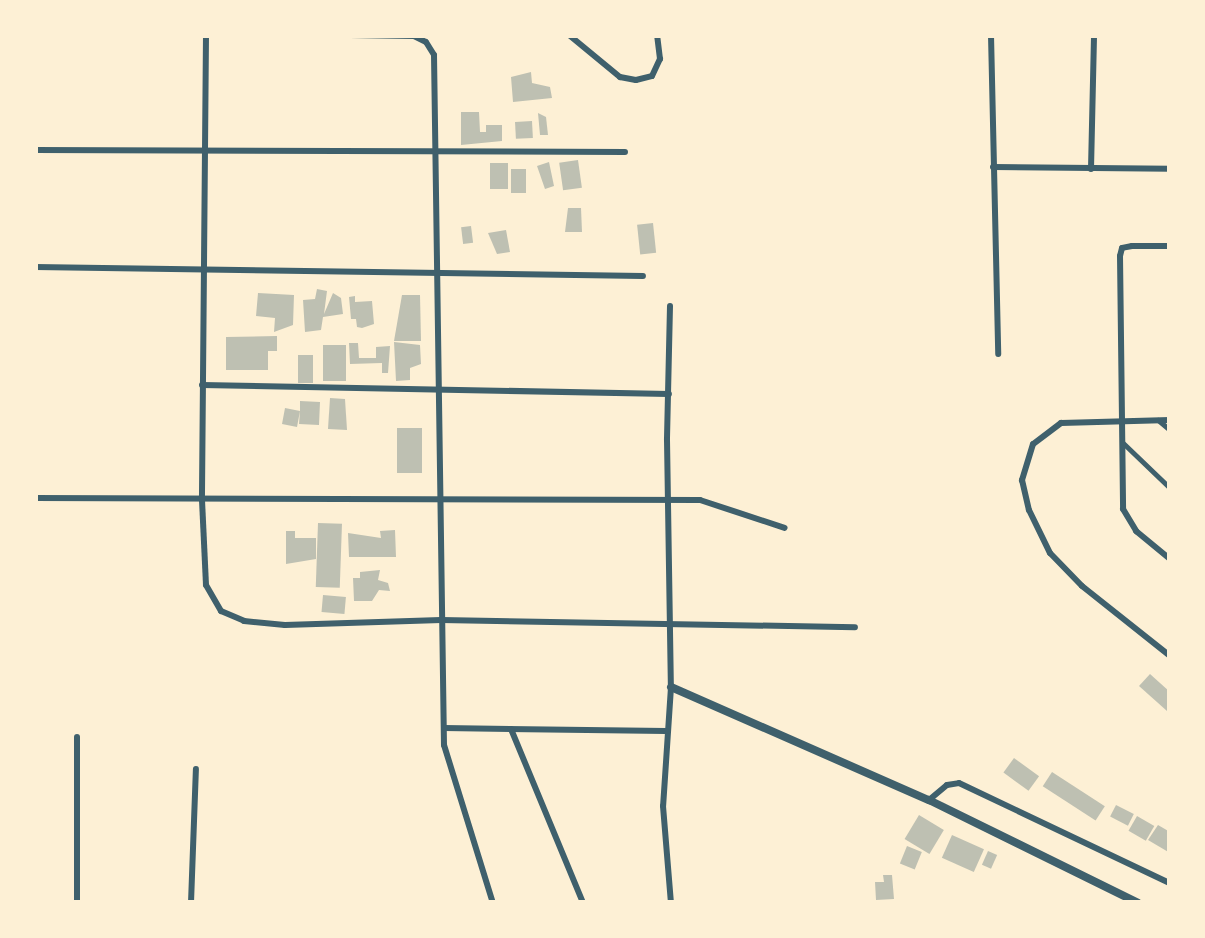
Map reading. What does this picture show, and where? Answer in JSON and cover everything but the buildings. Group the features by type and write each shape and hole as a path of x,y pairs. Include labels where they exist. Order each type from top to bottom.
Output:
{"street":[{"path":"206,35 202,500 206,585 215,605 227,616 285,625 441,620 855,627"},
{"path":"350,35 414,36 426,42 434,56 444,728 448,759 493,903"},
{"path":"569,35 620,78 636,80 652,76 660,59 657,35"},
{"path":"991,35 998,354"},
{"path":"1091,169 1094,35"},
{"path":"35,150 625,152"},
{"path":"993,167 1170,169"},
{"path":"1170,246 1122,248 1120,421 1122,508 1136,531 1170,559"},
{"path":"35,267 643,276"},
{"path":"670,306 671,687 666,730 664,848 670,903"},
{"path":"202,386 440,386 669,394"},
{"path":"1158,420 1170,430"},
{"path":"1170,420 1061,423 1041,435 1029,451 1022,480 1050,553 1082,586 1170,656"},
{"path":"1120,442 1170,488"},
{"path":"35,498 710,502 785,528"},
{"path":"671,687 929,800 1138,903"},
{"path":"444,728 666,730"},
{"path":"511,729 583,903"},
{"path":"76,903 77,737"},
{"path":"190,903 196,769"},
{"path":"929,800 947,785 959,783 1170,883"}]}
